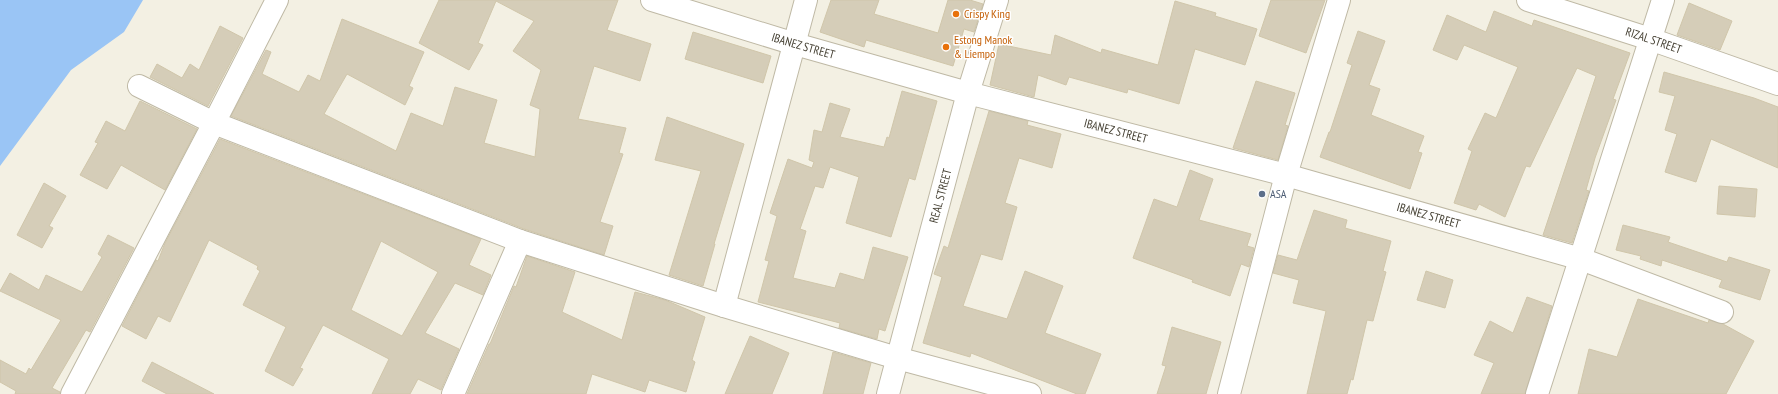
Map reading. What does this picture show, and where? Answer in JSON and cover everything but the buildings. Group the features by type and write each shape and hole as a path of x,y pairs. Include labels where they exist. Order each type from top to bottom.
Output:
{"street":[{"path":"72,394 214,123 276,0"},
{"name":"IBANEZ STREET","path":"652,0 795,44 968,93 1286,176 1581,259 1722,312"},
{"path":"724,306 806,0"},
{"name":"REAL STREET","path":"888,394 968,93 997,0"},
{"path":"1229,394 1286,176 1339,0"},
{"name":"RIZAL STREET","path":"1528,0 1650,39 1778,84"},
{"path":"1537,394 1663,0"},
{"path":"139,86 214,123 520,241 724,306 897,358 1030,394"},
{"path":"453,394 520,241"}],"water":[{"path":"0,0 143,0 124,32 71,70 0,166"}],"place":[{"name":"Crispy King","path":"956,14"},
{"name":"Estong Manok & Liempo","path":"946,47"},
{"name":"ASA","path":"1262,194"}]}
